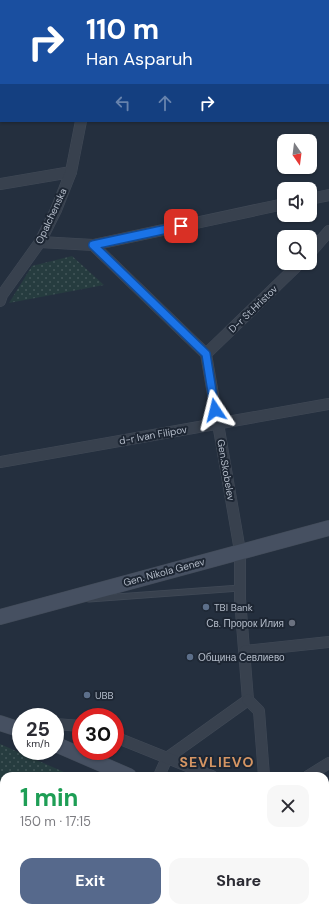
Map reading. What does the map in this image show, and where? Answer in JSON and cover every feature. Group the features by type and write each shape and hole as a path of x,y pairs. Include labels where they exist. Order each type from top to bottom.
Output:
{"street":[{"name":"Opalchenska","path":"0,301 2,295 40,242 56,210 71,172 81,122"},
{"path":"0,184 71,172"},
{"path":"317,198 329,195"},
{"path":"40,242 93,245 277,206"},
{"path":"317,245 329,231"},
{"path":"93,245 206,354"},
{"name":"D-r St.Hristov","path":"206,354 293,270"},
{"name":"Gen.Skobelev","path":"206,354 240,551 240,600 248,700"},
{"name":"d-r Ivan Filipov","path":"0,462 329,404"},
{"name":"Gen. Nikola Genev","path":"0,617 329,528"},
{"path":"245,652 329,642"},
{"path":"162,772 167,758 248,700 259,711 264,772"},
{"path":"0,723 12,727"},
{"path":"124,741 202,772"},
{"path":"64,748 117,772"},
{"path":"315,772 329,764"}],"lane":[{"path":"81,595 90,599 240,588"}],"green space":[{"path":"72,256 104,285 9,303 32,266"},
{"path":"0,744 12,749 12,760 36,760 64,772 0,772"}],"place":[{"name":"TBI Bank","path":"206,607"},
{"name":"Св. Пророк Илия","path":"292,623"},
{"name":"Община Севлиево","path":"190,657"},
{"name":"UBB","path":"87,695"}],"district":[{"name":"SEVLIEVO","path":"217,762"}],"route":[{"path":"181,226 93,245 206,354 215,410"}]}
